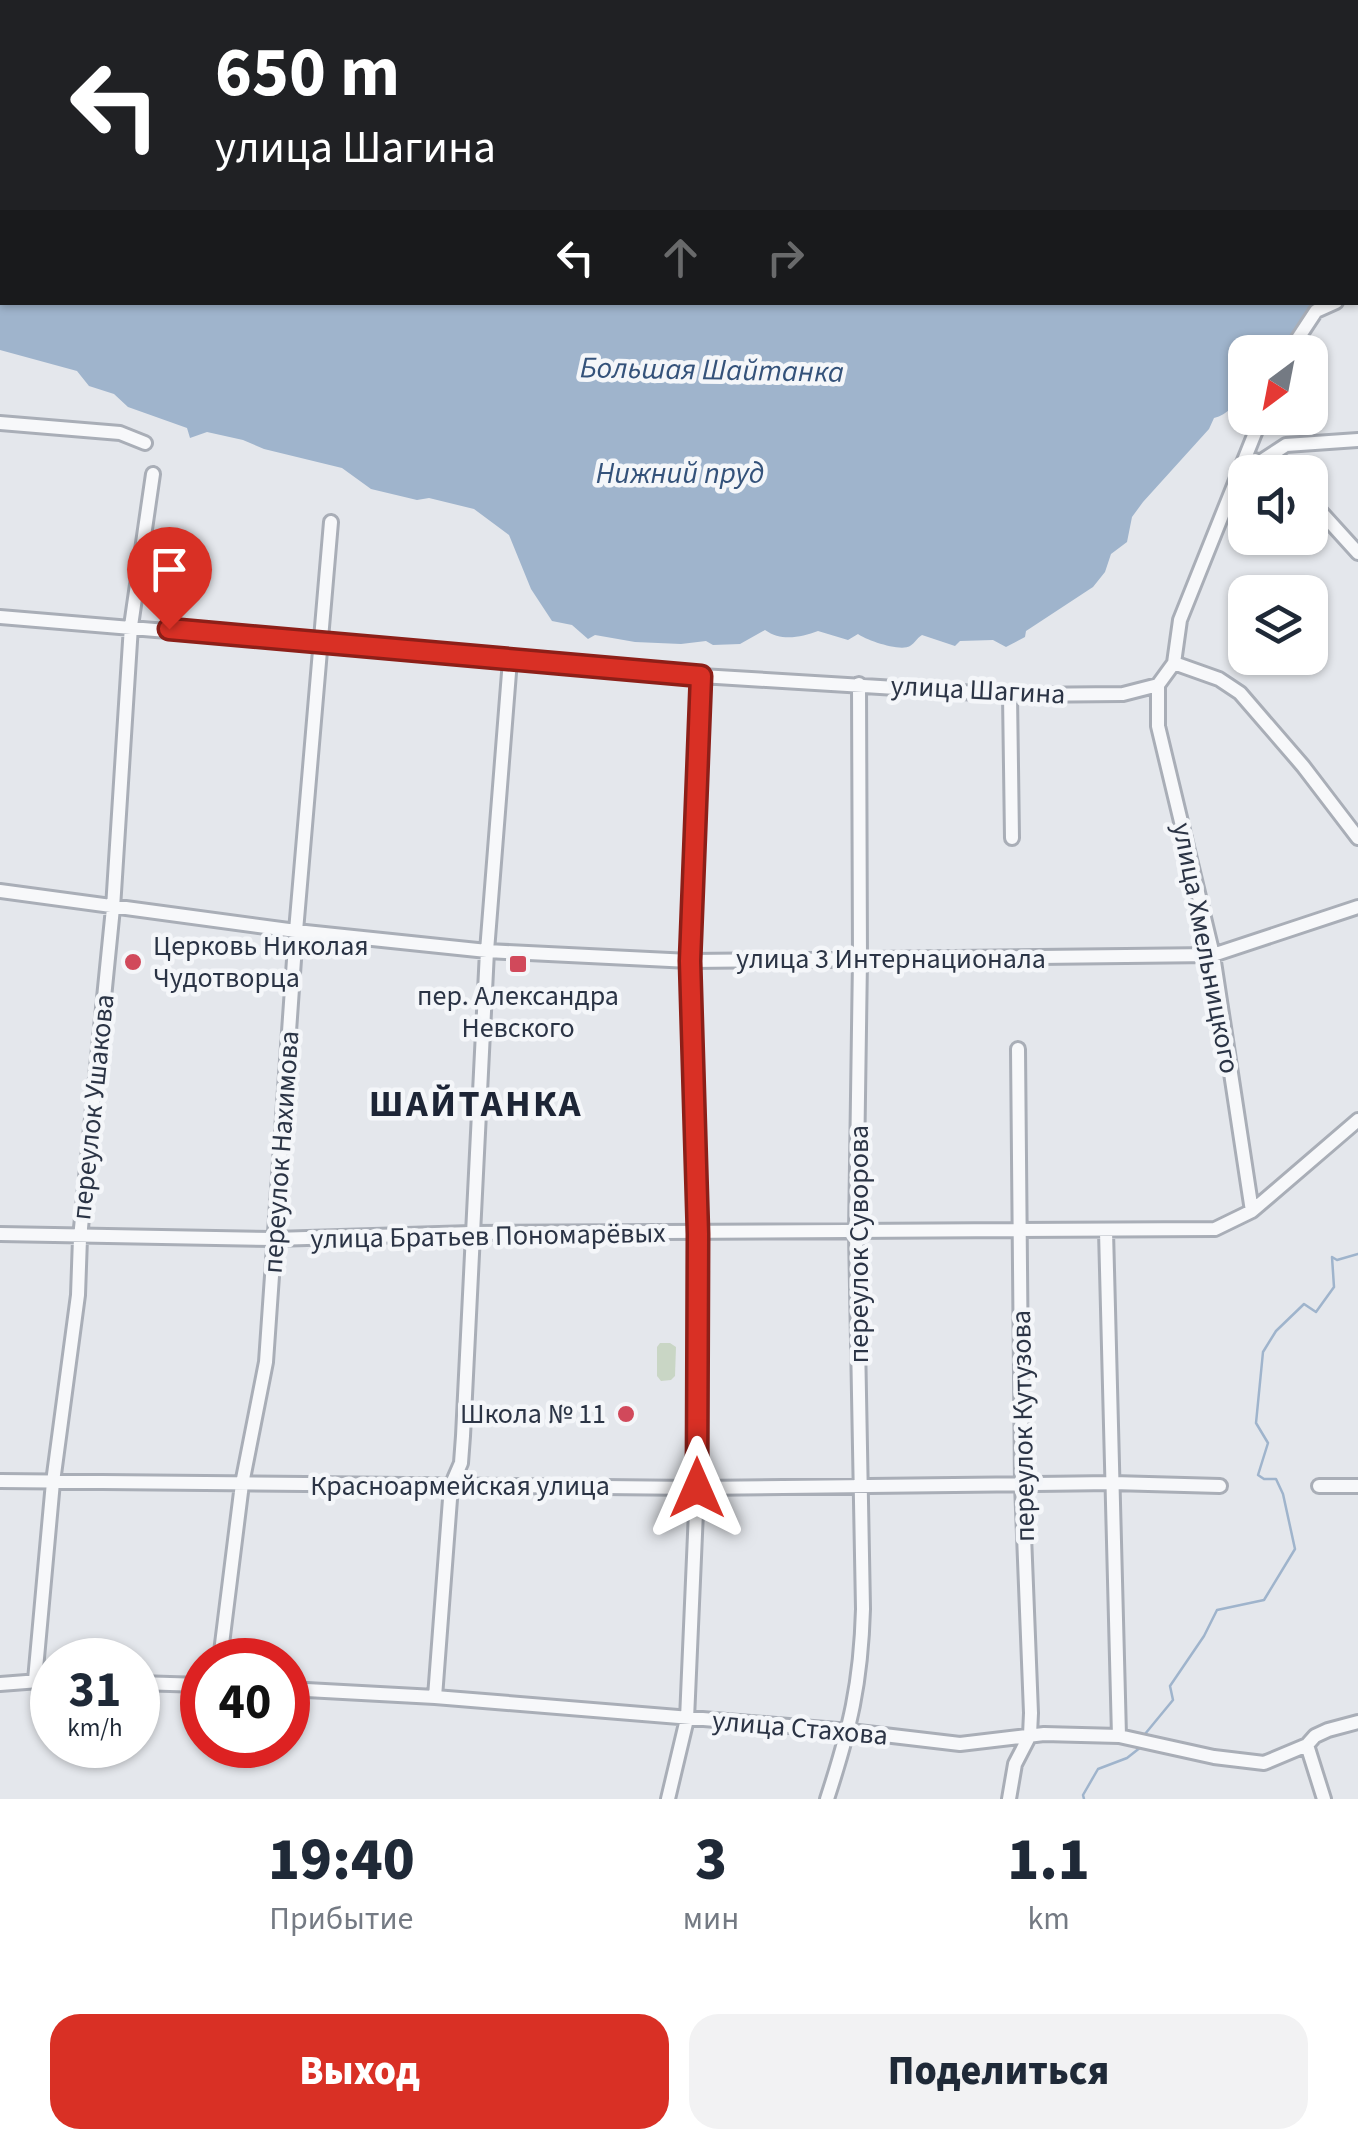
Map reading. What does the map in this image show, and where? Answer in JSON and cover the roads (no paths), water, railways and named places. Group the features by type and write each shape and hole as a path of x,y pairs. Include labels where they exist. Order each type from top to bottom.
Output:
{"street":[{"path":"1300,335 1316,311 1329,305"},
{"path":"0,423 120,434 144,442"},
{"path":"1263,455 1286,445 1358,440"},
{"name":"переулок Ушакова","path":"38,1638 53,1482 78,1295 80,1238 113,908 131,626 153,474"},
{"path":"1158,685 1174,663 1180,620 1228,516"},
{"path":"1328,520 1358,553"},
{"name":"переулок Нахимова","path":"223,1638 242,1484 266,1362 296,931 331,522"},
{"name":"улица Шагина","path":"0,617 701,676 1010,695 1123,694 1158,685"},
{"path":"435,1697 452,1486 463,1436 487,951 510,660"},
{"path":"1174,663 1206,674 1240,693 1358,838"},
{"path":"668,1799 687,1719 697,1488 698,1234 690,961 701,676"},
{"name":"переулок Суворова","path":"827,1799 850,1731 861,1667 863,1488 856,1234 859,684"},
{"name":"улица Хмельницкого","path":"1158,685 1158,726 1214,955 1252,1211"},
{"path":"1010,695 1012,838"},
{"name":"улица 3 Интернационала","path":"0,891 296,931 487,951 690,961 1214,955 1358,906"},
{"name":"переулок Кутузова","path":"1009,1799 1015,1764 1030,1735 1022,1484 1018,1049"},
{"name":"улица Братьев Пономарёвых","path":"0,1234 274,1239 1215,1229 1252,1211 1358,1120"},
{"path":"1106,1231 1119,1736"},
{"name":"Красноармейская улица","path":"0,1481 697,1488 1113,1483 1220,1486"},
{"path":"1319,1486 1358,1486"},
{"path":"0,1684 30,1680"},
{"name":"улица Стахова","path":"310,1690 850,1731 960,1744 1030,1735 1119,1736 1214,1757 1264,1763 1307,1745 1315,1736 1358,1722"},
{"path":"1307,1745 1324,1799"}],"water":[{"name":"Нижний пруд","path":"0,305 1314,305 1291,335 1228,335 1228,410 1214,418 1209,429 1143,502 1132,517 1127,542 1111,554 1105,572 1093,587 1006,647 993,640 960,641 955,646 922,635 910,646 899,648 858,634 848,640 818,631 785,637 765,630 740,644 713,645 706,641 635,642 595,635 588,639 572,625 552,621 531,589 509,535 474,509 371,489 342,468 243,440 207,432 190,438 187,428 128,407 114,394 89,386 77,371 0,350"}],"waterway":[{"path":"1145,1734 1173,1700 1170,1686 1217,1610 1264,1600 1295,1549 1276,1479 1258,1475 1268,1443 1256,1423 1263,1352 1276,1331 1304,1304 1316,1312 1334,1287 1332,1257 1337,1260 1358,1254"},
{"path":"1084,1799 1098,1769 1127,1758 1141,1747"}],"place":[{"name":"Церковь Николая Чудотворца","path":"133,962"},
{"name":"пер. Александра Невского","path":"518,964"},
{"name":"Школа № 11","path":"626,1414"}],"district":[{"name":"ШАЙТАНКА","path":"476,1104"}],"water label":[{"name":"Большая Шайтанка","path":"712,370"}]}
